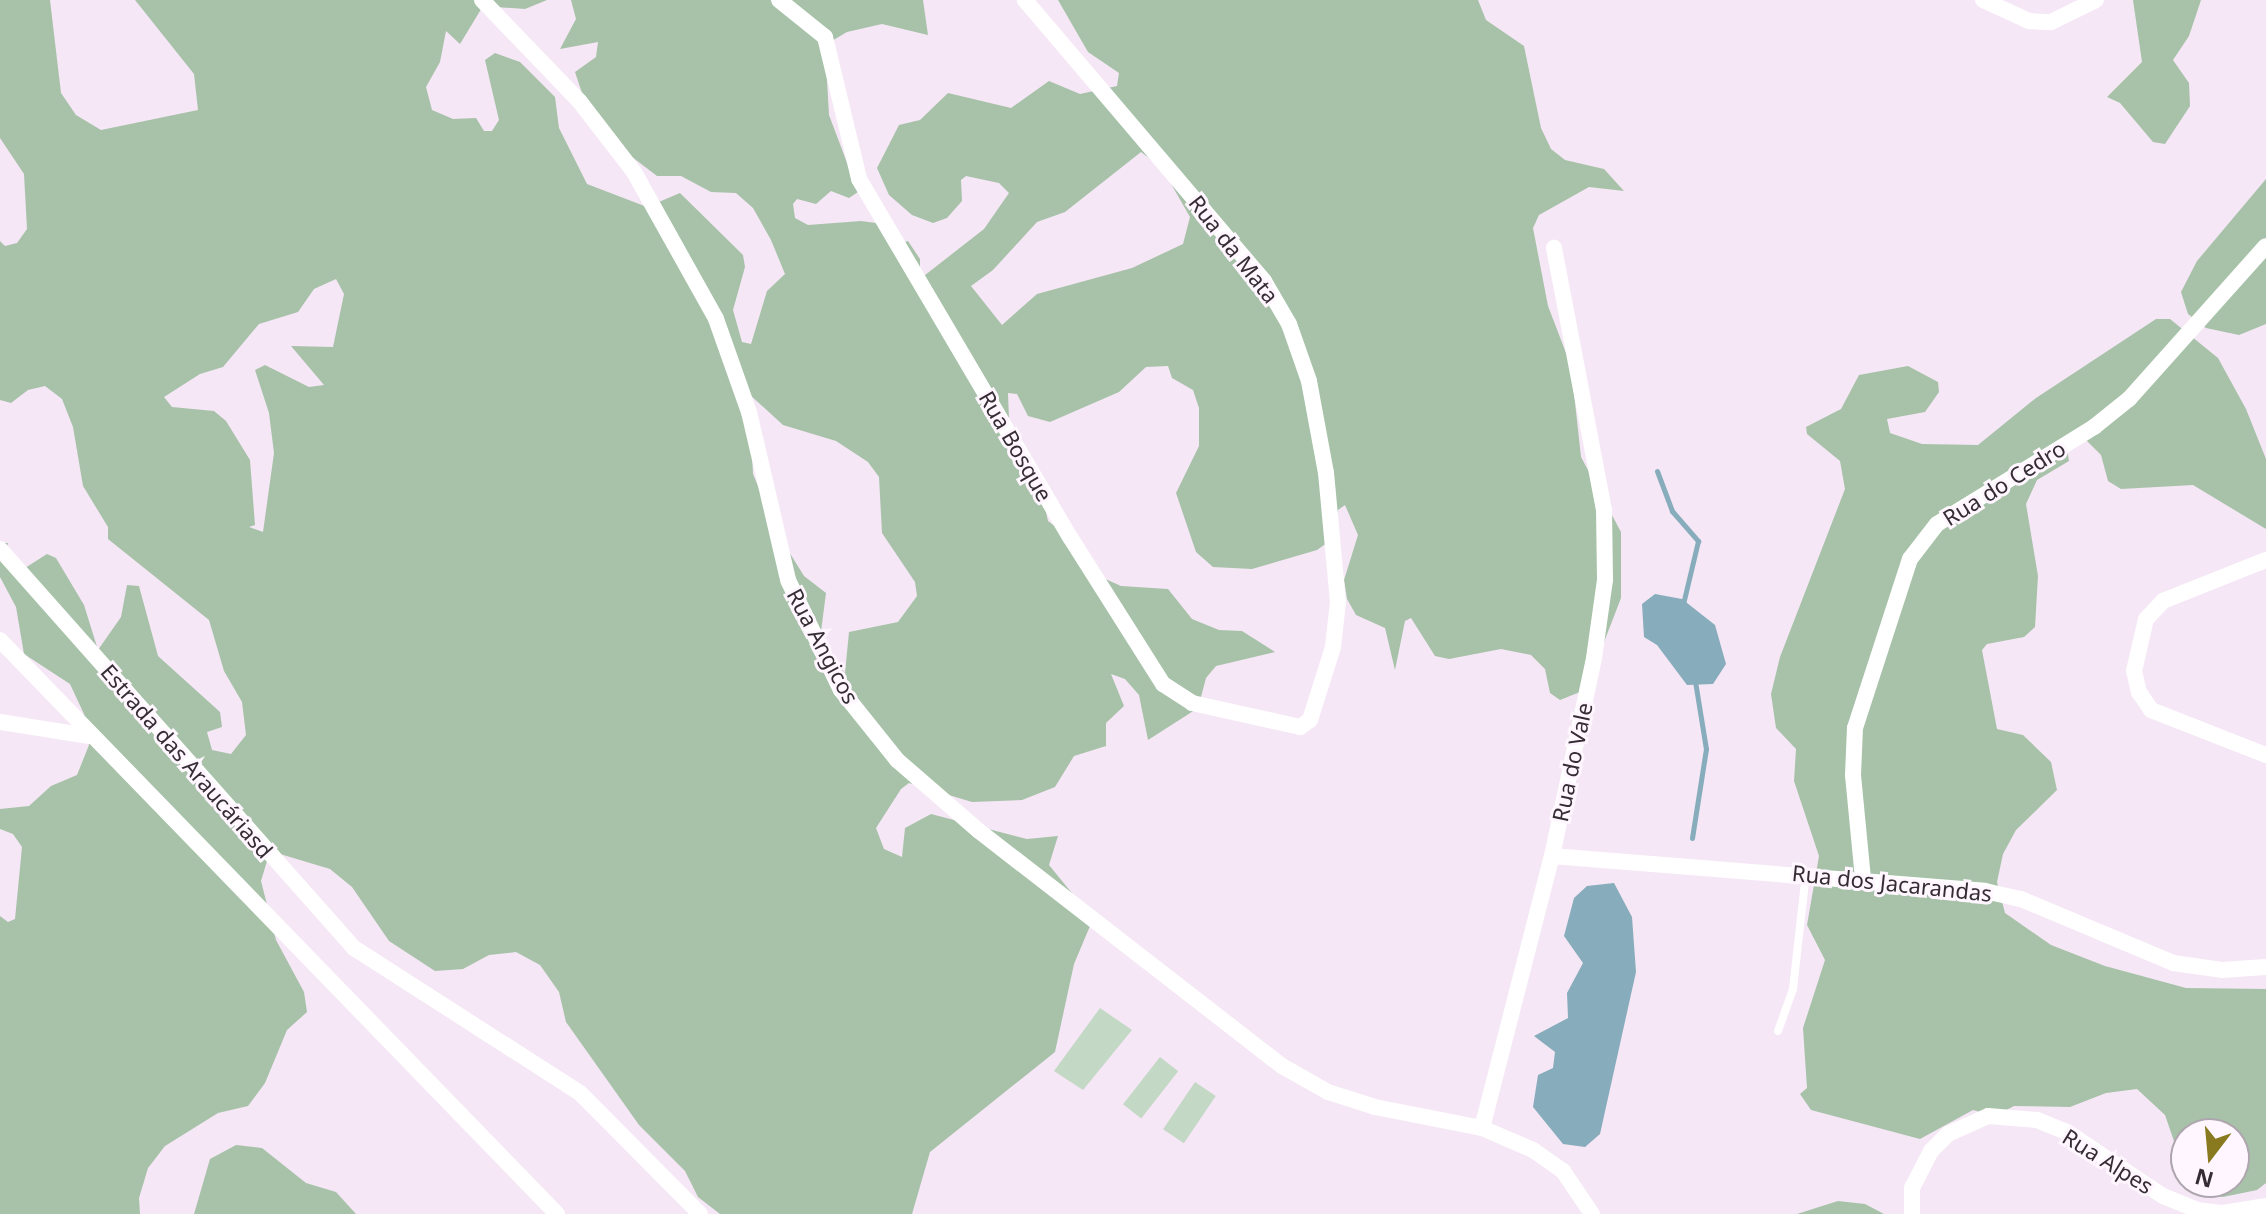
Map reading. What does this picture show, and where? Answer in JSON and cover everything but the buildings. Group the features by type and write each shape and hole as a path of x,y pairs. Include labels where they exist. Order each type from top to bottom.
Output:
{"street":[{"name":"Rua Angicos","path":"482,0 580,102 634,172 716,319 749,412 788,580 841,690 897,760 979,831 1282,1066 1328,1092 1375,1107 1482,1128"},
{"name":"Rua Bosque","path":"779,0 825,37 859,179 1070,537 1163,684 1192,703 1300,727 1310,720 1333,647"},
{"name":"Rua da Mata","path":"1025,0 1255,269 1289,324 1309,381 1336,545 1333,647"},
{"path":"1983,0 2029,21 2051,22 2096,0"},
{"name":"Rua do Cedro","path":"1863,879 1853,775 1855,728 1910,559 1937,524 2094,427 2129,399 2266,246"},
{"name":"Rua do Vale","path":"1482,1128 1552,856 1594,658 1605,580 1604,510 1554,248"},
{"name":"Estrada das Araucáriasd","path":"0,549 334,928 379,967 580,1093 700,1214"},
{"path":"2266,560 2163,601 2146,619 2134,671 2139,692 2151,710 2266,755"},
{"path":"0,640 88,736 496,1145 557,1214"},
{"path":"0,722 88,736"},
{"name":"Rua dos Jacarandas","path":"1552,856 1806,873 2021,899 2173,963 2222,970 2266,967"},
{"name":"Rua Alpes","path":"1912,1214 1912,1188 1931,1151 1971,1120 2010,1115 2067,1132 2163,1196 2196,1212 2223,1213 2266,1206"},
{"path":"1482,1128 1533,1150 1563,1171 1592,1214"}],"lane":[{"path":"1778,1031 1793,989 1806,873"}],"green space":[{"path":"0,0 50,0 61,93 76,115 101,130 198,110 194,74 135,0 547,0 525,9 483,6 460,44 446,31 440,62 426,87 432,110 453,119 476,118 484,131 492,131 499,120 485,60 495,53 520,62 555,97 559,128 587,184 647,207 680,193 743,255 745,267 733,310 742,342 751,344 767,291 785,274 771,240 753,208 736,193 711,192 681,176 657,176 602,134 588,111 575,72 596,57 598,42 560,49 576,19 571,0 923,0 928,35 882,24 847,32 825,45 829,115 858,192 849,198 831,191 816,204 797,199 793,204 795,218 808,225 861,221 876,223 899,244 908,241 920,259 920,279 984,229 1009,193 999,183 966,176 961,180 962,201 947,218 933,223 912,215 889,195 877,168 899,125 920,120 948,93 1011,108 1049,81 1080,94 1117,86 1119,73 1088,52 1058,0 1478,0 1486,20 1524,46 1541,128 1551,149 1565,160 1604,169 1624,191 1589,187 1539,215 1533,228 1548,306 1571,366 1581,457 1621,532 1621,598 1591,676 1580,692 1560,700 1550,693 1545,669 1531,655 1501,649 1449,659 1435,656 1411,618 1405,621 1395,670 1385,628 1356,615 1347,599 1344,580 1358,535 1345,505 1338,510 1331,540 1317,550 1252,569 1213,567 1196,552 1176,493 1199,446 1199,408 1193,390 1172,378 1168,366 1146,367 1119,392 1050,422 1028,416 1017,394 1008,393 1009,419 1039,480 1048,521 1088,552 1103,578 1121,586 1168,589 1192,619 1219,630 1242,631 1275,652 1216,666 1206,678 1198,708 1148,740 1139,695 1125,679 1111,674 1124,706 1106,723 1106,746 1074,756 1055,787 1022,800 972,802 909,783 901,789 876,828 884,849 902,857 905,828 931,814 1027,839 1058,836 1049,865 1093,919 1074,964 1055,1052 930,1152 912,1214 720,1214 698,1197 685,1171 639,1125 566,1022 559,992 540,965 516,952 489,955 463,969 435,971 389,941 352,887 330,869 270,851 261,881 276,940 304,992 307,1012 287,1030 265,1083 248,1106 218,1113 165,1146 148,1168 139,1198 140,1214 0,1214 0,916 8,922 15,919 22,847 13,834 0,829 0,809 29,806 51,786 77,775 89,745 84,714 70,684 24,654 16,607 0,577 0,543 8,543 5,559 25,568 47,554 56,558 84,605 98,650 121,617 127,585 139,586 158,656 220,712 222,727 207,732 212,750 231,754 246,735 242,702 224,671 209,620 108,539 108,527 83,486 73,427 62,399 45,386 28,390 11,403 0,400 0,241 5,246 17,243 27,229 24,174 0,138","holes":["1141,152 1162,168 1190,217 1183,244 1132,268 1037,294 1002,325 971,286 993,270 1037,222 1065,212","336,279 344,294 333,347 291,346 324,385 309,387 265,365 255,370 269,413 274,453 263,532 249,527 255,525 250,460 226,421 214,411 172,407 164,397 200,374 223,367 259,324 298,312 314,289","749,394 783,425 836,441 868,462 879,477 882,533 915,582 917,596 898,622 849,632 845,673 820,639 826,593 804,576 778,534 753,474"]},
{"path":"2133,0 2201,0 2189,36 2173,60 2189,83 2190,106 2165,144 2153,142 2120,103 2107,97 2142,62"},
{"path":"2266,179 2266,324 2239,335 2206,328 2188,314 2181,292 2197,261"},
{"path":"2156,319 2170,319 2218,358 2246,409 2266,459 2266,529 2193,485 2121,489 2108,481 2101,455 2083,437 2067,448 2069,461 2037,480 2026,504 2038,576 2035,627 2024,637 1987,644 1982,650 1997,729 2023,735 2051,762 2057,790 2016,830 2003,854 1997,882 2005,913 2051,945 2105,966 2186,988 2266,989 2266,1183 2257,1190 2250,1191 2250,1118 2170,1118 2170,1130 2165,1115 2137,1089 2106,1093 2070,1107 2014,1106 1995,1116 1973,1110 1920,1139 1811,1110 1800,1094 1807,1088 1803,1028 1825,960 1807,925 1819,856 1794,781 1796,749 1776,728 1771,694 1780,657 1845,489 1840,461 1807,434 1806,427 1841,409 1859,375 1908,366 1938,382 1939,392 1925,412 1887,419 1890,433 1922,444 1978,445 2036,398"},
{"path":"1100,1008 1132,1030 1083,1090 1054,1071"},
{"path":"1160,1057 1178,1071 1141,1118 1123,1104"},
{"path":"1195,1082 1216,1096 1184,1143 1163,1129"},
{"path":"236,1145 262,1148 306,1183 336,1192 356,1214 194,1214 210,1159"},
{"path":"1838,1201 1865,1204 1884,1214 1797,1214"}],"water":[{"path":"1655,594 1682,599 1715,625 1726,664 1713,684 1687,685 1657,645 1644,637 1642,604"},
{"path":"1614,883 1632,917 1636,972 1600,1134 1585,1147 1563,1144 1533,1107 1538,1075 1553,1068 1555,1052 1534,1036 1568,1018 1567,993 1583,963 1564,936 1574,898 1587,886"}],"waterway":[{"path":"1657,471 1672,511 1698,541 1683,604"},
{"path":"1692,838 1706,749 1695,681"}]}
